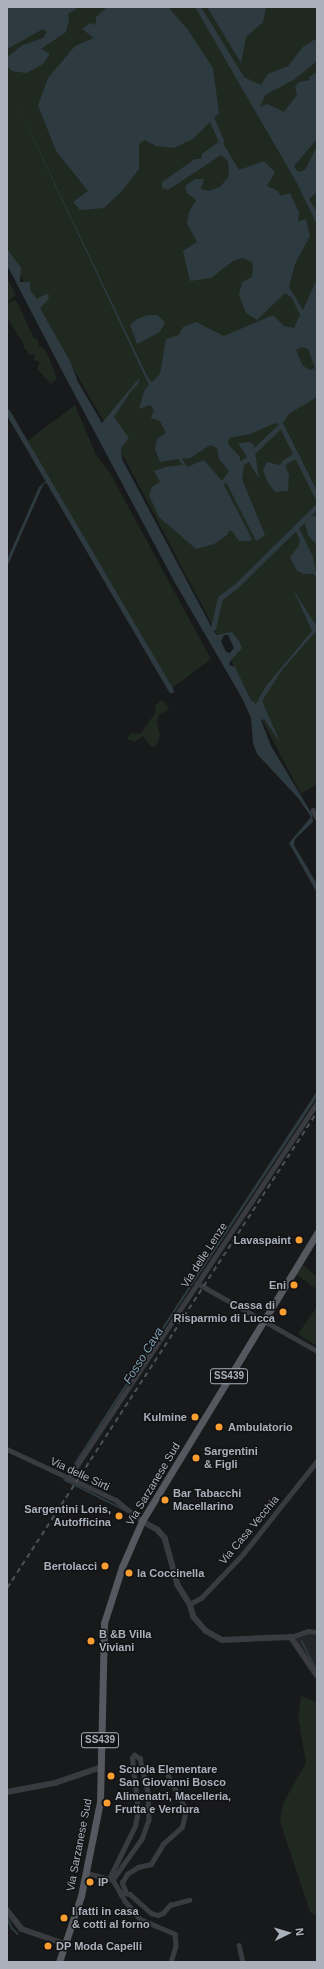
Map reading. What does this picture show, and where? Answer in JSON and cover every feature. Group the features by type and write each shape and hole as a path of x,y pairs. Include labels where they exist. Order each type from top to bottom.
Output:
{"main road":[{"name":"Via Sarzanese Sud","path":"59,1962 87,1873 100,1802 99,1768 104,1623 122,1567 142,1521 317,1233"}],"street":[{"path":"313,810 317,818"},
{"name":"Via delle Lenze","path":"66,1478 317,1103"},
{"path":"197,1283 317,1352"},
{"name":"Via delle Sirti","path":"7,1449 66,1478 116,1500 142,1521"},
{"name":"Via Casa Vecchia","path":"190,1604 201,1598 243,1554 317,1461"},
{"path":"142,1521 158,1530 165,1538 172,1572 190,1604 194,1618 206,1631 222,1640 291,1637 308,1631 317,1632"},
{"path":"291,1637 317,1675"},
{"path":"134,1755 140,1758 149,1797 149,1820 142,1839 111,1880 135,1826 138,1811 132,1758 134,1755"},
{"path":"7,1792 56,1783 99,1768"},
{"path":"122,1894 122,1883 127,1874 138,1867 151,1864 163,1844 182,1827 186,1810 168,1776"},
{"path":"87,1873 111,1880 140,1919 175,1934 176,1946 171,1962"},
{"path":"122,1894 130,1894 151,1913 158,1915 170,1905 189,1900"},
{"path":"7,1910 22,1929 65,1944"},
{"path":"239,1945 243,1962"}],"shaded area":[{"path":"7,7 317,7 317,784 301,794 226,652 230,653 234,648 228,635 224,635 221,641 223,646 125,459 7,252"},
{"path":"7,7 79,7 68,14 69,20 66,32 41,49 50,54 43,64 26,73 12,71 7,66 7,57 23,45 43,38 47,32 43,29 7,49"},
{"path":"107,7 168,7 188,30 213,68 219,113 193,139 174,148 156,146 145,140 139,144 139,169 122,191 104,208 80,210 73,202 88,191 56,151 38,105 48,78 75,46 94,38 82,29 90,23 96,25 96,17"},
{"path":"195,7 201,7 244,77 261,85 268,74 288,66 303,47 317,38 317,61 295,79 265,95 260,107 267,104 284,112 297,95 295,87 299,82 310,80 309,77 315,73 317,74 317,139 294,166 298,172 305,170 317,146 317,192 309,199 317,212 317,225 298,185"},
{"path":"207,7 266,7 263,22 246,37 241,63"},
{"path":"7,83 148,378 152,382 160,374 166,339 179,335 183,327 196,322 224,336 273,315 284,326 294,328 300,315 292,298 285,293 257,320 246,313 239,295 242,282 252,277 253,269 252,262 242,258 233,261 211,278 190,281 183,251 197,242 187,223 189,212 196,200 187,193 185,186 195,179 204,179 201,189 209,191 221,186 229,176 228,161 221,155 168,190 162,188 162,182 195,159 201,159 202,154 221,140 239,170 264,161 275,172 267,186 278,191 281,196 290,193 299,212 298,221 306,219 310,236 295,264 289,287 303,310 317,279 317,397 290,413 281,425 275,423 250,434 229,438 228,441 229,445 240,457 240,461 247,457 238,443 250,442 254,445 259,479 249,462 244,465 242,479 265,535 256,541 226,482 224,485 252,539 250,541 239,541 232,531 229,531 227,535 214,544 196,549 159,517 149,495 152,487 160,482 154,471 166,467 183,465 178,459 160,462 155,449 157,439 166,433 160,421 151,418 154,410 150,405 139,409 144,391 149,385","holes":["301,347 308,349 315,368 310,370 303,366 296,350","210,445 217,448 219,459 229,471 222,481 204,460 187,467 182,459 190,458"]},
{"path":"7,249 21,268 20,282 30,282 30,290 37,299 46,294 49,295 48,300 40,308 71,363 78,382 102,423 140,377 138,384 131,391 114,417 129,438 121,448 122,459 213,630 217,635 232,632 239,641 242,648 230,661 229,665 235,667 251,700 256,704 266,686 312,631 293,589 317,627 317,630 282,670 262,701 280,742 264,719 261,720 271,746 312,814 313,822 295,839 294,845 317,884 317,893 289,843 311,817 299,799 257,754 253,743 251,718 242,698 174,581 7,265","holes":["224,635 228,635 234,648 230,653 226,652 221,641"]},
{"path":"7,278 16,295 7,302"},
{"path":"16,300 34,338 38,340 39,346 43,347 48,355 57,379 51,384 37,369 40,362 34,360 35,355 27,354 27,350 24,349 24,345 7,317 7,303"},
{"path":"148,315 157,315 165,322 160,332 137,344 130,325 137,319"},
{"path":"75,405 96,455 110,473 211,659 171,689 27,441"},
{"path":"267,462 279,465 284,462 289,475 288,491 275,492 267,481 263,470"},
{"path":"46,481 47,482 43,485 7,567 7,560 39,487"},
{"path":"310,516 316,516 317,520 317,545 308,535 305,523"},
{"path":"299,528 313,557 317,579 314,574 304,574 297,571 290,557 298,547 300,541 296,531"},
{"path":"161,700 164,701 169,709 160,714 157,721 160,736 156,746 151,747 143,736 135,742 127,739 131,733 140,734 156,712 155,706"},
{"path":"317,1091 317,1097 302,1120 197,1278 195,1277"},
{"path":"302,1264 317,1277 317,1290 296,1274"},
{"path":"317,1307 317,1346 298,1334"},
{"path":"308,1631 317,1632 317,1675 291,1637"},
{"path":"301,1696 317,1702 317,1916 310,1912 280,1822 283,1803 306,1763 298,1716"}],"waterway":[{"path":"212,120 221,140 221,141 215,128 212,120"},
{"path":"7,411 171,691"},
{"path":"255,450 281,425 317,497"},
{"path":"284,462 296,455"},
{"path":"213,628 220,598 236,586 317,506"},
{"name":"Fosso Cava","path":"75,1464 197,1276"},
{"name":"Fosso Cava","path":"67,1478 65,1480 127,1511"},
{"name":"Fosso Cava","path":"302,1641 317,1670"},
{"path":"7,1916 12,1928 18,1934"}],"railway":[{"path":"7,1588 317,1112"}],"place":[{"name":"Lavaspaint","path":"299,1240"},
{"name":"Eni","path":"294,1285"},
{"name":"Cassa di Risparmio di Lucca","path":"283,1312"},
{"name":"Kulmine","path":"195,1417"},
{"name":"Ambulatorio","path":"219,1427"},
{"name":"Sargentini & Figli","path":"196,1458"},
{"name":"Bar Tabacchi Macellarino","path":"165,1500"},
{"name":"Sargentini Loris, Autofficina","path":"119,1516"},
{"name":"Bertolacci","path":"105,1566"},
{"name":"la Coccinella","path":"129,1573"},
{"name":"B &B Villa Viviani","path":"91,1641"},
{"name":"Scuola Elementare San Giovanni Bosco","path":"111,1776"},
{"name":"Alimenatri, Macelleria, Frutta e Verdura","path":"107,1803"},
{"name":"IP","path":"90,1882"},
{"name":"I fatti in casa & cotti al forno","path":"64,1918"},
{"name":"DP Moda Capelli","path":"48,1946"}]}
